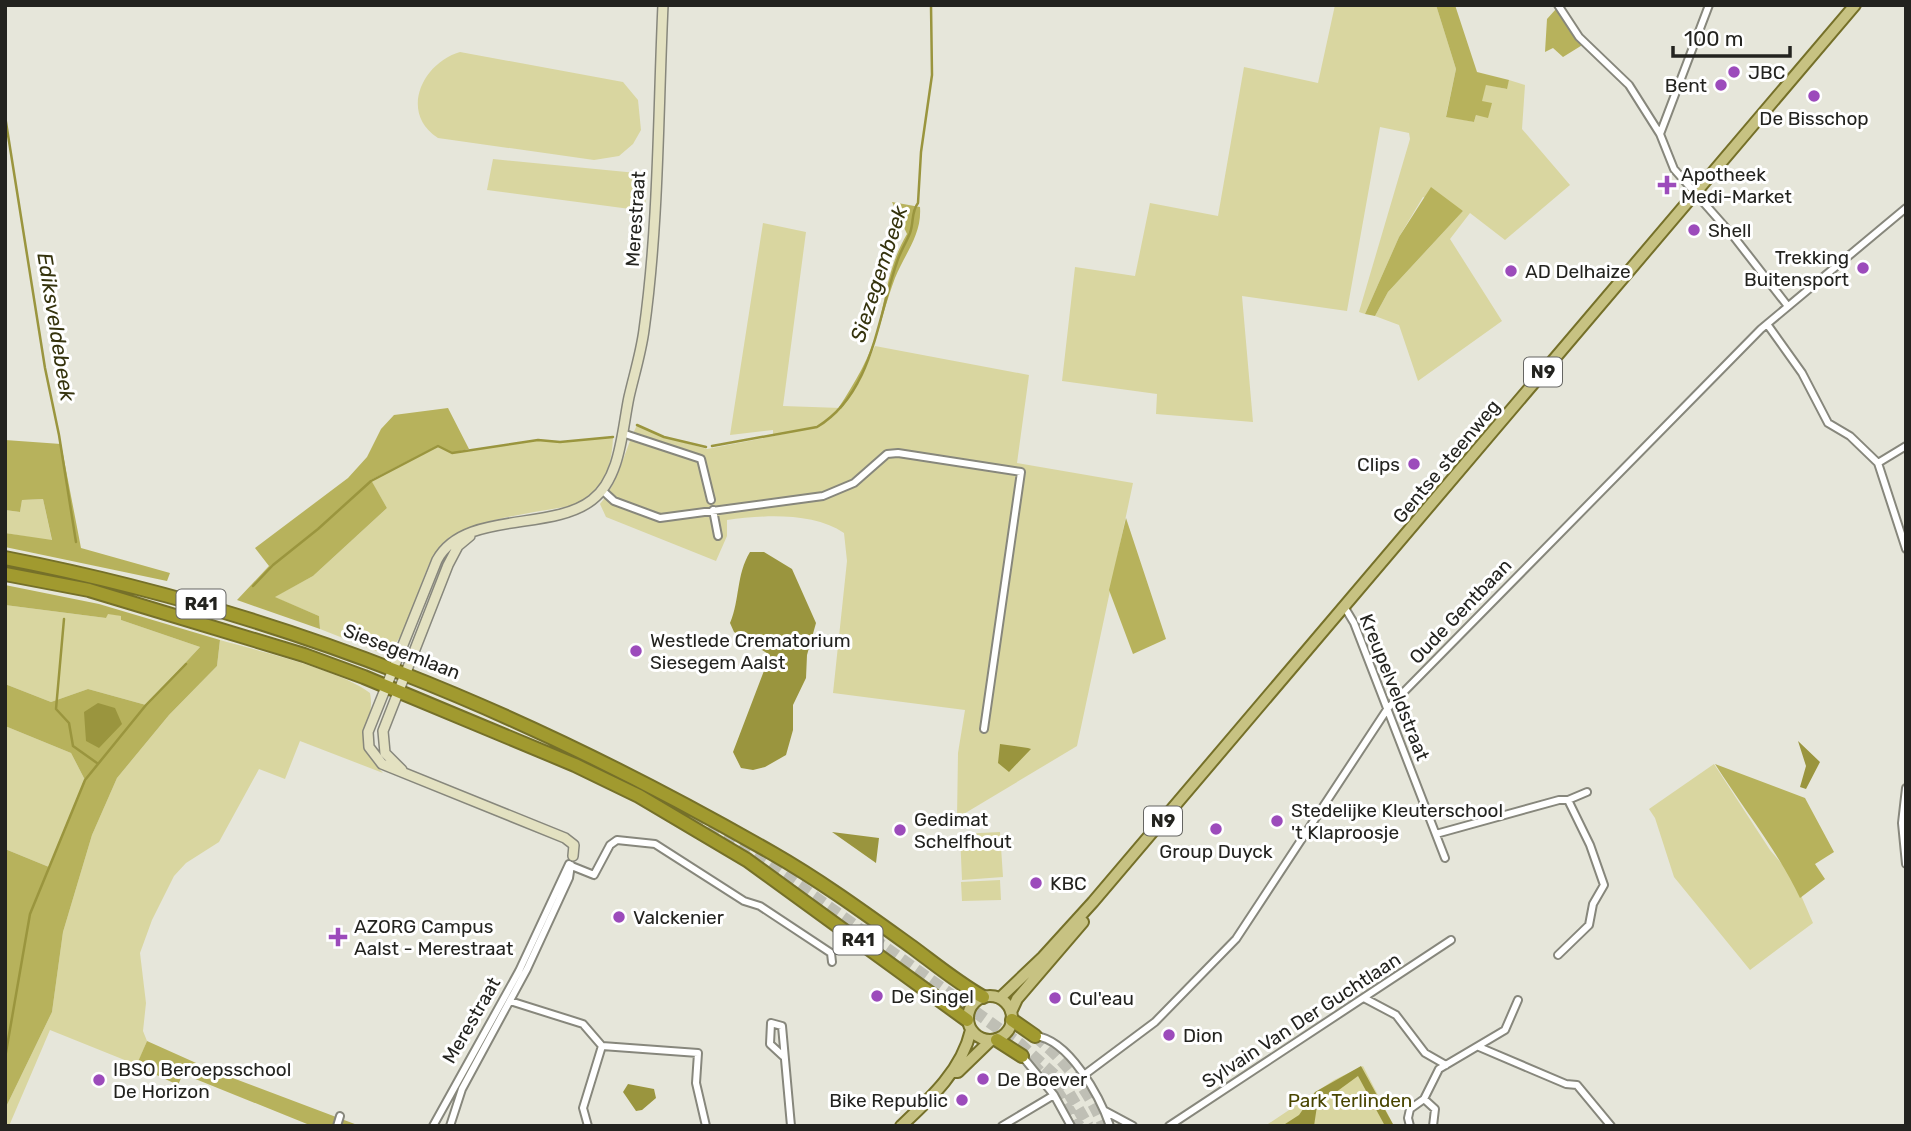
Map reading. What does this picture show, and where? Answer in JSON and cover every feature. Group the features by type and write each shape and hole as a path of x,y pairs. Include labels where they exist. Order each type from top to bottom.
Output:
{"highway":[{"name":"Siesegemlaan","path":"5,558 180,597 302,634 407,672 590,754 699,810 833,890 983,997"},
{"name":"Siesegemlaan","path":"5,574 89,590 304,655 575,765 639,796 747,860 969,1025"},
{"path":"1012,1016 1035,1036"},
{"name":"R41","path":"993,1040 1022,1056"}],"main road":[{"name":"Gentse steenweg","path":"1000,998 1090,906 1855,5"},
{"name":"Gentse steenweg","path":"1012,1016 1017,999 1084,921 1090,906"},
{"name":"N9","path":"901,1126 953,1072 968,1044 970,1008 983,997"},
{"path":"983,997 1000,998 1012,1016"},
{"name":"N9","path":"953,1072 958,1072 993,1040 1007,1032 1012,1016"},
{"name":"R41","path":"969,1025 977,1037 993,1040"}],"street":[{"name":"Merestraat","path":"603,490 609,479 622,433 644,330 663,5"},
{"path":"1559,5 1579,37 1629,85 1660,135 1674,169 1693,194 1734,237 1787,305"},
{"path":"1660,135 1709,5"},
{"name":"Oude Gentbaan","path":"1084,1075 1155,1022 1236,939 1388,708 1767,324 1906,208"},
{"path":"1767,324 1802,373 1828,423 1850,436 1878,463 1906,549"},
{"path":"622,433 701,459 711,500"},
{"path":"1878,463 1906,446"},
{"path":"832,962 831,953 760,906 744,901 655,844 617,840 610,845 594,874 571,862 574,845 565,838 382,764 369,747 368,732 442,552 456,538 480,530 576,509 603,490 614,501 660,518 823,496 854,483 887,454 898,453 1021,472 984,729"},
{"path":"713,510 718,536"},
{"path":"410,775 390,760 382,742 383,731 458,546 480,530"},
{"name":"Kreupelveldstraat","path":"1345,608 1388,708 1445,858"},
{"path":"1906,788 1902,823 1906,864"},
{"path":"1436,834 1559,800 1568,800 1587,792"},
{"path":"1558,955 1590,925 1593,904 1604,884 1590,845 1568,800"},
{"name":"Merestraat","path":"450,1126 461,1088 510,1001 569,878 571,862"},
{"name":"Merestraat","path":"433,1126 519,971 571,862"},
{"name":"Sylvain Van Der Guchtlaan","path":"1169,1126 1451,940"},
{"path":"1364,998 1396,1015 1425,1053 1446,1065"},
{"path":"1410,1126 1410,1109 1424,1099 1439,1069 1505,1030 1518,1000"},
{"path":"510,1001 583,1024 602,1046 698,1053 696,1083 706,1126"},
{"path":"783,1056 770,1044 771,1023 782,1026 791,1126"},
{"path":"1035,1036 1053,1042 1084,1075 1105,1111 1110,1126"},
{"path":"587,1126 583,1108 602,1046"},
{"path":"1479,1047 1566,1084 1577,1085 1611,1126"},
{"name":"R41","path":"1022,1056 1054,1095 1072,1126"},
{"path":"1002,1126 1054,1095"},
{"path":"1424,1099 1435,1110 1433,1126"},
{"path":"1105,1111 1133,1126"},
{"path":"337,1126 340,1116"}],"green space":[{"path":"1335,5 1436,5 1456,69 1446,116 1474,122 1486,84 1506,89 1509,80 1525,85 1522,129 1570,185 1505,240 1470,213 1450,239 1502,321 1418,381 1399,325 1375,316 1388,292 1463,211 1423,197 1399,237 1365,314 1359,312 1410,139 1409,133 1380,127 1347,311 1242,296 1253,422 1156,414 1157,394 1062,381 1075,267 1135,276 1150,203 1218,216 1244,67 1318,83"},
{"path":"460,52 623,82 638,100 641,130 633,144 619,156 594,160 438,138 426,128 420,116 420,90 435,67"},
{"path":"493,159 647,174 645,211 487,190"},
{"path":"763,223 806,232 783,406 841,408 859,383 875,346 1029,375 1017,463 1133,483 1077,746 957,818 958,753 965,710 833,693 847,561 844,533 832,526 803,518 772,516 727,520 727,536 716,561 606,517 600,504 617,476 637,425 664,437 707,449 784,434 773,435 773,430 730,435"},
{"path":"613,437 611,459 604,477 584,499 574,505 470,527 444,542 430,562 401,635 387,652 376,651 320,629 319,616 274,597 313,576 387,508 371,481 437,446 452,453 538,440 560,442"},
{"path":"43,499 52,541 5,533 5,510 20,512 22,500"},
{"path":"5,605 106,618 107,613 122,616 121,620 200,647 146,705 88,689 51,702 5,684"},
{"path":"220,640 320,669 370,693 371,706 363,740 371,759 383,773 300,741 285,779 259,769 219,842 186,863 174,876 152,920 140,953 146,1003 143,1031 147,1041 137,1065 50,1030 9,1126 5,1126 5,1109 52,1012 63,932 92,835 117,778 169,715 217,666"},
{"path":"5,726 71,753 85,780 49,867 5,849"},
{"path":"1714,764 1770,850 1793,877 1813,923 1750,970 1674,877 1655,818 1649,809"},
{"path":"1000,832 1003,877 962,880 960,834"},
{"path":"1000,880 1001,900 962,901 961,882"},
{"name":"Park Terlinden","path":"1363,1066 1394,1126 1265,1126 1334,1080"}],"shaded area":[{"path":"1436,5 1455,5 1477,72 1509,80 1507,89 1486,85 1482,101 1492,103 1488,118 1476,115 1474,122 1446,117 1456,69"},
{"path":"1556,9 1584,44 1563,57 1553,48 1545,52 1547,19"},
{"path":"1431,187 1463,211 1388,292 1375,316 1365,314 1399,237"},
{"path":"892,202 920,207 918,226 895,278 868,362 841,409 839,407 871,349 892,268 907,234"},
{"path":"448,408 469,449 452,453 437,446 371,480 387,508 313,576 275,597 319,616 320,629 237,600 269,566 255,548 348,478 367,457 381,429 394,415"},
{"path":"5,440 61,444 81,548 170,573 167,581 5,547 5,533 52,540 43,499 22,500 20,512 5,510"},
{"path":"1126,518 1166,639 1133,654 1109,590"},
{"path":"750,552 764,552 792,569 816,623 807,655 806,678 793,705 793,730 786,755 765,767 753,770 741,768 733,752 770,655 734,632 730,623 742,569"},
{"path":"5,585 99,604 220,640 217,666 169,715 117,778 92,835 63,932 52,1012 5,1109 5,849 49,867 85,780 71,753 5,726 5,684 51,702 88,689 146,705 200,647 121,620 121,616 108,614 106,618 5,605"},
{"path":"98,703 115,708 122,724 99,748 86,741 84,712"},
{"path":"1798,741 1820,762 1806,789 1800,787 1806,766"},
{"path":"1000,744 1031,749 1009,772 998,763"},
{"path":"1715,764 1805,798 1834,852 1815,864 1825,879 1800,898 1771,847"},
{"path":"832,832 879,838 876,863"},
{"path":"147,1041 214,1071 360,1126 312,1126 183,1074 178,1085 148,1071 145,1076 126,1068 129,1062 137,1064"},
{"path":"1361,1066 1394,1126 1385,1126 1358,1076 1317,1106 1314,1126 1282,1126 1299,1115 1315,1092"},
{"path":"628,1084 654,1089 656,1098 642,1110 636,1111 623,1092"}],"waterway":[{"name":"Siezegembeek","path":"712,446 817,427 836,412 862,375 918,203 921,152 932,75 931,5"},
{"name":"Ediksveldebeek","path":"5,116 76,542"},
{"name":"Siezegembeek","path":"637,425 664,437 706,447"},
{"name":"Siezegembeek","path":"253,586 273,565 371,481 438,446 452,453 538,440 560,442 613,437"},
{"name":"Ediksveldebeek","path":"64,619 56,709 69,723 73,746 97,763"},
{"name":"Ediksveldebeek","path":"5,1058 30,914 85,780 146,705 186,664"}],"tunnel":[{"path":"645,793 759,857 1020,1044 1063,1083 1088,1126"},
{"path":"1035,1036 1057,1055 1075,1077 1104,1126"},
{"path":"1031,1063 1053,1085 1079,1126"}],"place":[{"name":"JBC","path":"1734,72"},
{"name":"Bent","path":"1721,85"},
{"name":"De Bisschop","path":"1814,96"},
{"name":"Apotheek Medi-Market","path":"1667,185"},
{"name":"Shell","path":"1694,230"},
{"name":"Trekking Buitensport","path":"1863,268"},
{"name":"AD Delhaize","path":"1511,271"},
{"name":"Clips","path":"1414,464"},
{"name":"Westlede Crematorium Siesegem Aalst","path":"636,651"},
{"name":"Stedelijke Kleuterschool 't Klaproosje","path":"1277,821"},
{"name":"Group Duyck","path":"1216,829"},
{"name":"Gedimat Schelfhout","path":"900,830"},
{"name":"KBC","path":"1036,883"},
{"name":"Valckenier","path":"619,917"},
{"name":"AZORG Campus Aalst - Merestraat","path":"338,937"},
{"name":"De Singel","path":"877,996"},
{"name":"Cul'eau","path":"1055,998"},
{"name":"Dion","path":"1169,1035"},
{"name":"De Boever","path":"983,1079"},
{"name":"IBSO Beroepsschool De Horizon","path":"99,1080"},
{"name":"Bike Republic","path":"962,1100"}]}
